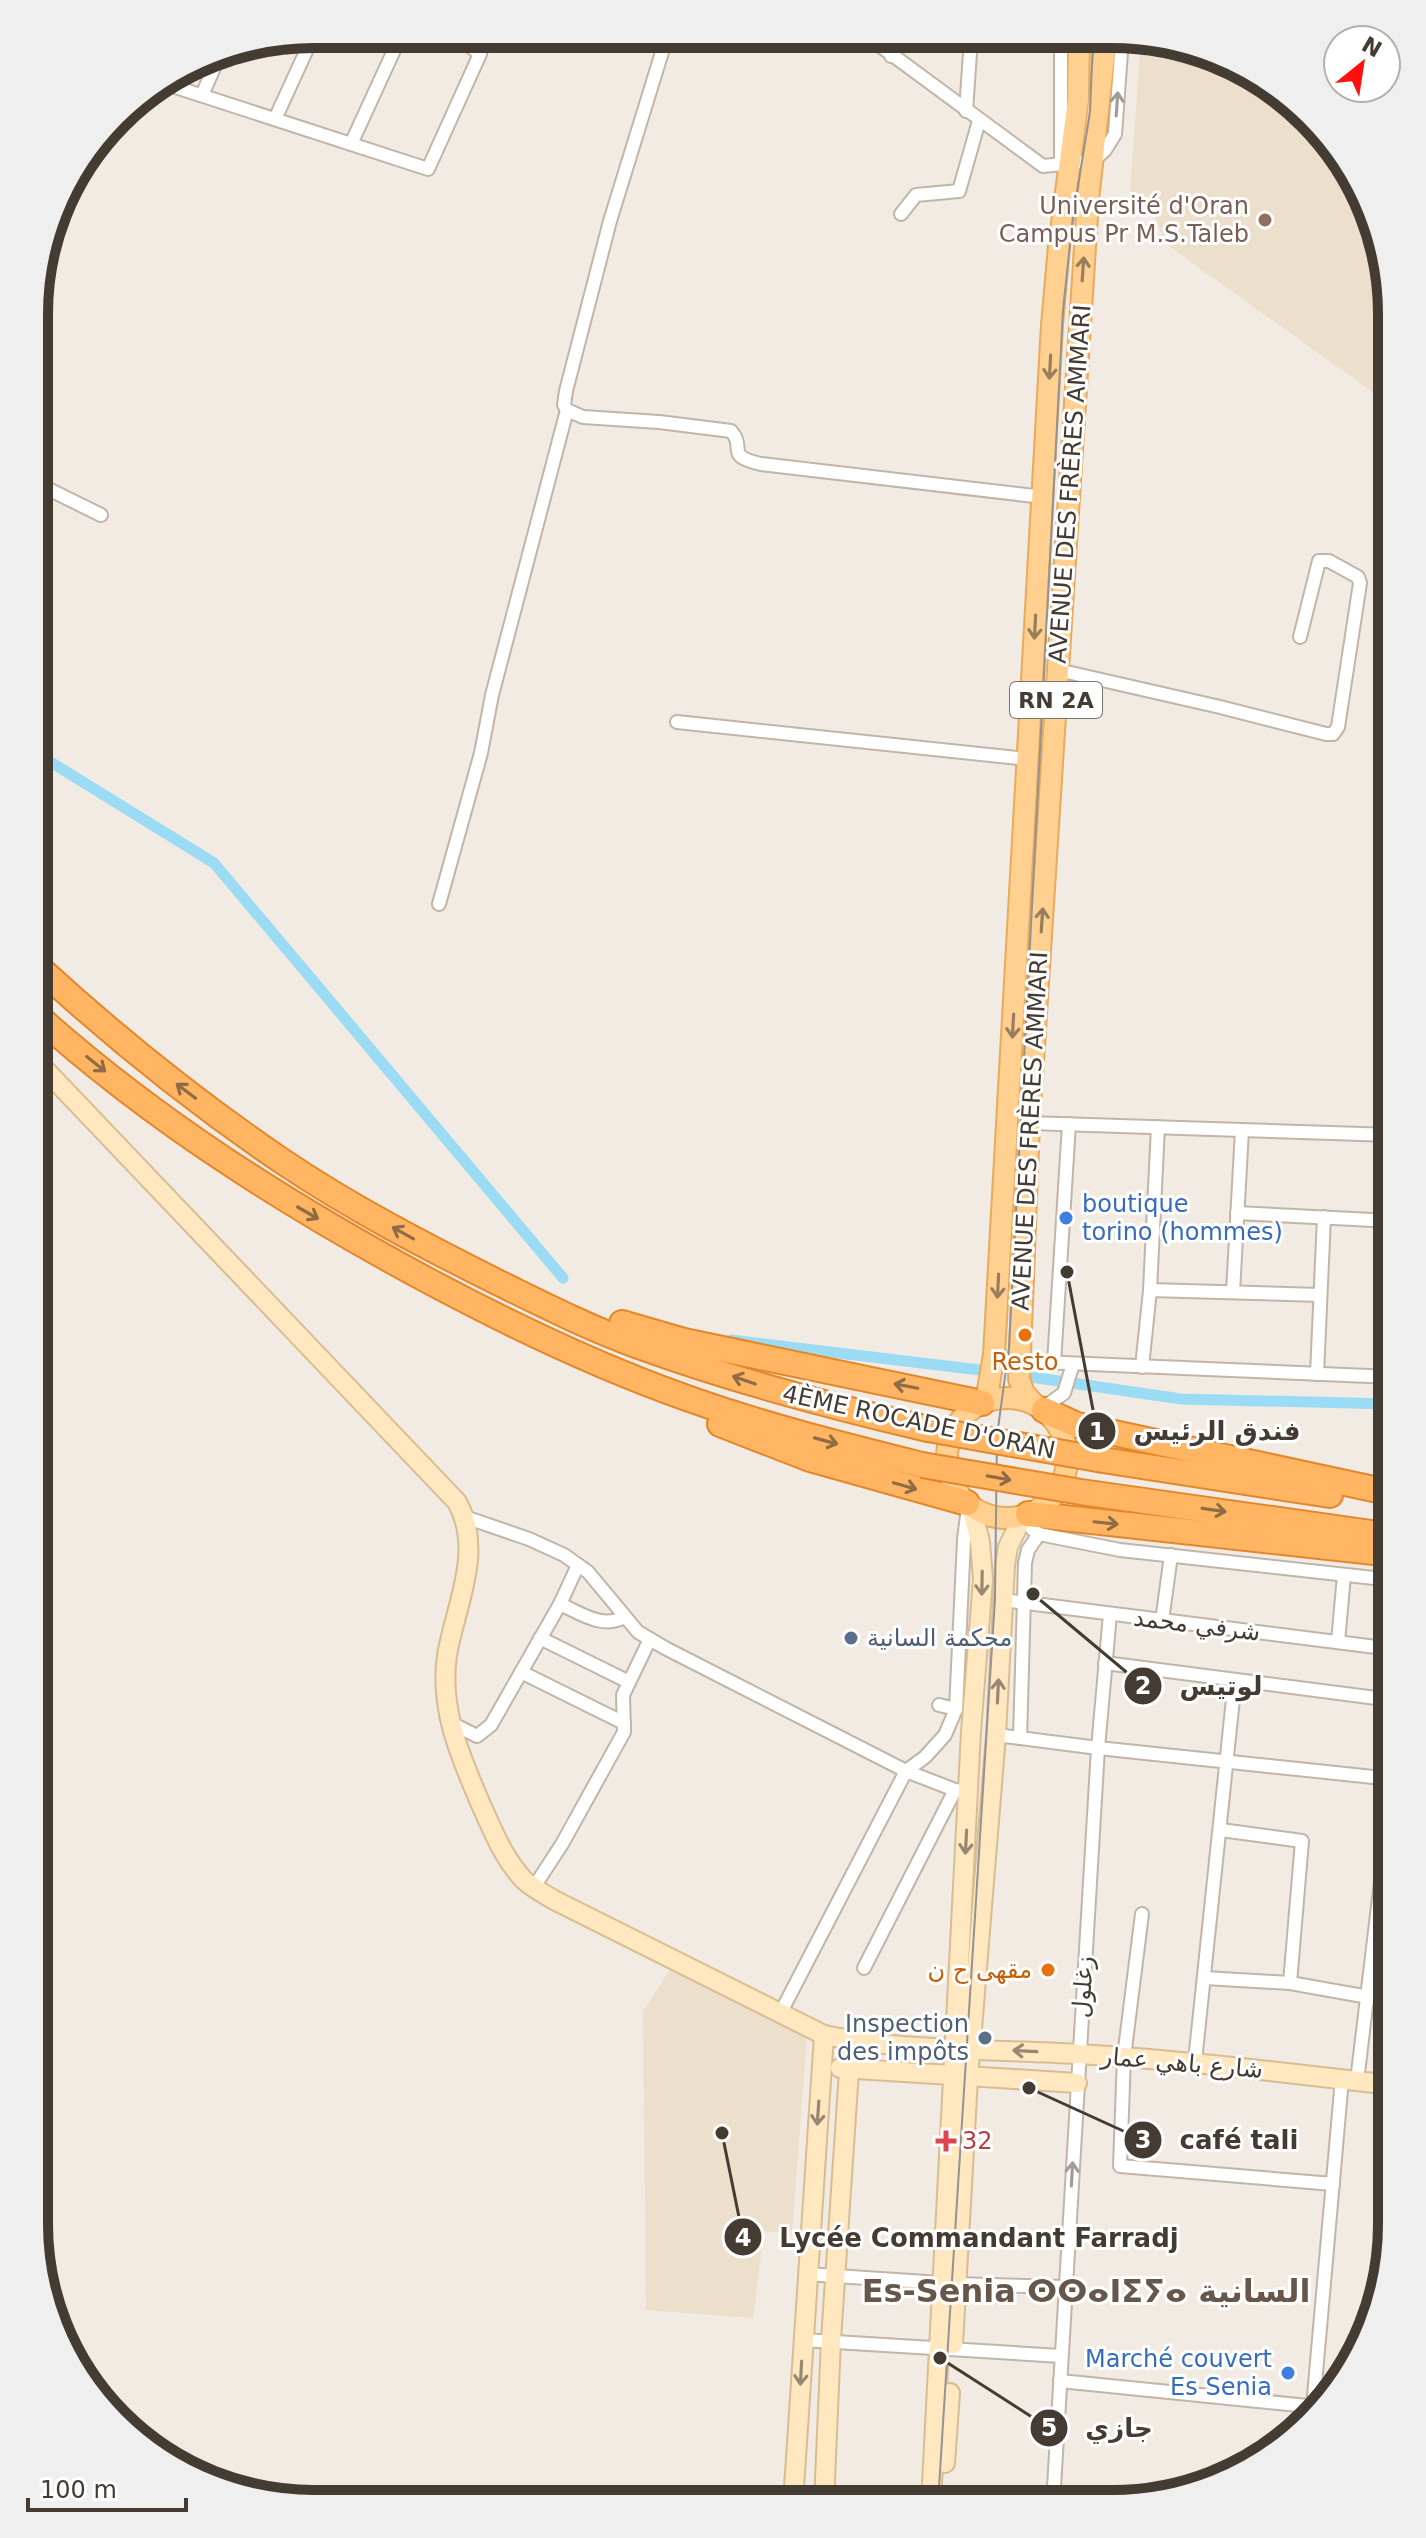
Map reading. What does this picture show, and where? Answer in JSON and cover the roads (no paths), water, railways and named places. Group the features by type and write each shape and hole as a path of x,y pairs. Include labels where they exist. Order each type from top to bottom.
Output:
{"highway":[{"name":"4ÈME ROCADE D'ORAN","path":"48,976 89,1013 218,1115 284,1162 442,1255 635,1345 774,1391 928,1429 1103,1460 1377,1501"},
{"name":"4ÈME ROCADE D'ORAN","path":"48,1025 145,1104 266,1188 379,1254 498,1317 604,1367 789,1431 922,1465 1081,1492 1377,1534"},
{"path":"442,1255 638,1329 696,1344 986,1395"},
{"path":"498,1317 640,1392 736,1431 810,1459 969,1505"},
{"path":"1040,1408 1077,1425 1377,1490"},
{"path":"1029,1520 1377,1553"}],"main road":[{"name":"AVENUE DES FRÈRES AMMARI","path":"986,1395 994,1355 1059,246 1068,188 1066,165 1078,100 1079,48"},
{"name":"AVENUE DES FRÈRES AMMARI","path":"1019,1370 1029,1123 1087,216 1105,48"},
{"path":"48,1073 457,1502 465,1517"},
{"path":"932,2490 946,2348 963,2048 996,1735 1006,1555 1029,1520 1060,1487 1067,1460 1062,1432 1024,1393 1019,1370"},
{"path":"963,2048 962,1791 983,1579 980,1542 969,1505 956,1490 946,1457 949,1440 962,1418 986,1395 1015,1398 1040,1408"},
{"path":"969,1505 996,1517 1029,1520"},
{"name":"شارع باهي عمار","path":"465,1517 471,1557 447,1656 445,1682 451,1723 458,1754 508,1861 526,1883 554,1900 824,2035 851,2041 1195,2061 1377,2083"},
{"path":"794,2490 824,2035"},
{"path":"825,2490 851,2041"},
{"path":"822,2067 1077,2083"},
{"path":"943,2490 946,2348"}],"street":[{"path":"275,119 307,48"},
{"path":"351,144 395,48"},
{"path":"176,87 428,169 480,54 472,48"},
{"path":"663,48 610,221 566,391 564,405 567,410 583,417 731,431 735,434 739,456 761,464 1043,497"},
{"path":"881,48 1043,166 1068,188"},
{"path":"891,48 891,56"},
{"path":"966,111 970,48"},
{"path":"1061,48 1066,165"},
{"path":"1043,166 1093,161 1105,150 1115,134 1121,49"},
{"path":"202,95 214,68"},
{"path":"901,214 916,195 959,191 979,121"},
{"path":"439,904 481,753 492,695 567,410"},
{"path":"48,489 101,515"},
{"path":"1058,670 1333,734 1338,727 1360,583 1358,577 1329,561 1319,561 1300,637"},
{"path":"677,722 1028,759"},
{"path":"1029,1123 1378,1135"},
{"path":"1054,1363 1069,1124"},
{"path":"1142,1367 1150,1290 1158,1127"},
{"path":"1233,1292 1242,1130"},
{"path":"1237,1213 1378,1220"},
{"path":"1317,1374 1324,1217"},
{"path":"1150,1290 1320,1295"},
{"path":"1019,1370 1054,1363"},
{"path":"1054,1363 1070,1376 1142,1367 1377,1376"},
{"path":"1040,1408 1060,1398 1070,1376"},
{"path":"781,2012 906,1771 925,1757 952,1724 956,1709 964,1540 969,1505"},
{"path":"465,1517 529,1539 578,1565 588,1572 638,1632 650,1639 906,1771 962,1791 864,1968"},
{"path":"1020,1738 1022,1602 1029,1520 1120,1550 1377,1578"},
{"path":"1162,1621 1171,1555"},
{"path":"458,1754 491,1725 560,1604 578,1565"},
{"path":"1338,1642 1344,1575"},
{"name":"شرفي محمد","path":"1003,1600 1377,1647"},
{"path":"560,1604 603,1624 625,1617"},
{"name":"زغلول","path":"1054,2490 1078,2054 1110,1614"},
{"path":"540,1638 629,1682"},
{"path":"534,1887 562,1844 624,1732 623,1695 650,1639"},
{"path":"1105,1663 1377,1698"},
{"path":"521,1672 624,1723"},
{"path":"1195,2061 1235,1680"},
{"path":"939,1705 956,1709"},
{"path":"451,1723 477,1736"},
{"path":"996,1735 1377,1777"},
{"path":"1221,1830 1302,1841 1290,1983"},
{"path":"1142,1914 1124,2057 1120,2166 1333,2184"},
{"path":"1318,2392 1333,2184 1349,2080 1367,1998 1377,1915"},
{"path":"1205,1978 1290,1983 1377,1999"},
{"path":"806,2274 1065,2287"},
{"path":"803,2340 1061,2356"},
{"path":"1060,2381 1305,2406"}],"waterway":[{"path":"48,760 214,863 563,1278"},
{"path":"731,1340 996,1372"},
{"path":"1017,1375 1181,1399 1377,1404"}],"tram line":[{"path":"939,2490 995,1599 997,1436 1009,1347 1063,310 1073,216 1090,112 1093,48"}],"place":[{"name":"Université d'Oran Campus Pr M.S.Taleb","path":"1265,220"},
{"name":"boutique torino (hommes)","path":"1066,1218"},
{"name":"فندق الرئيس","path":"1067,1272"},
{"name":"Resto","path":"1025,1335"},
{"name":"لوتيس","path":"1033,1594"},
{"name":"محكمة السانية","path":"851,1638"},
{"name":"مقهى ح ن","path":"1048,1970"},
{"name":"Inspection des impôts","path":"985,2038"},
{"name":"café tali","path":"1029,2088"},
{"name":"Lycée Commandant Farradj","path":"722,2133"},
{"name":"32","path":"946,2141"},
{"name":"جازي","path":"940,2358"},
{"name":"Marché couvert Es Senia","path":"1288,2373"}],"district":[{"name":"Es-Senia ⵙⵙⴰⵏⵉⵢⴰ السانية","path":"1086,2291"}]}
